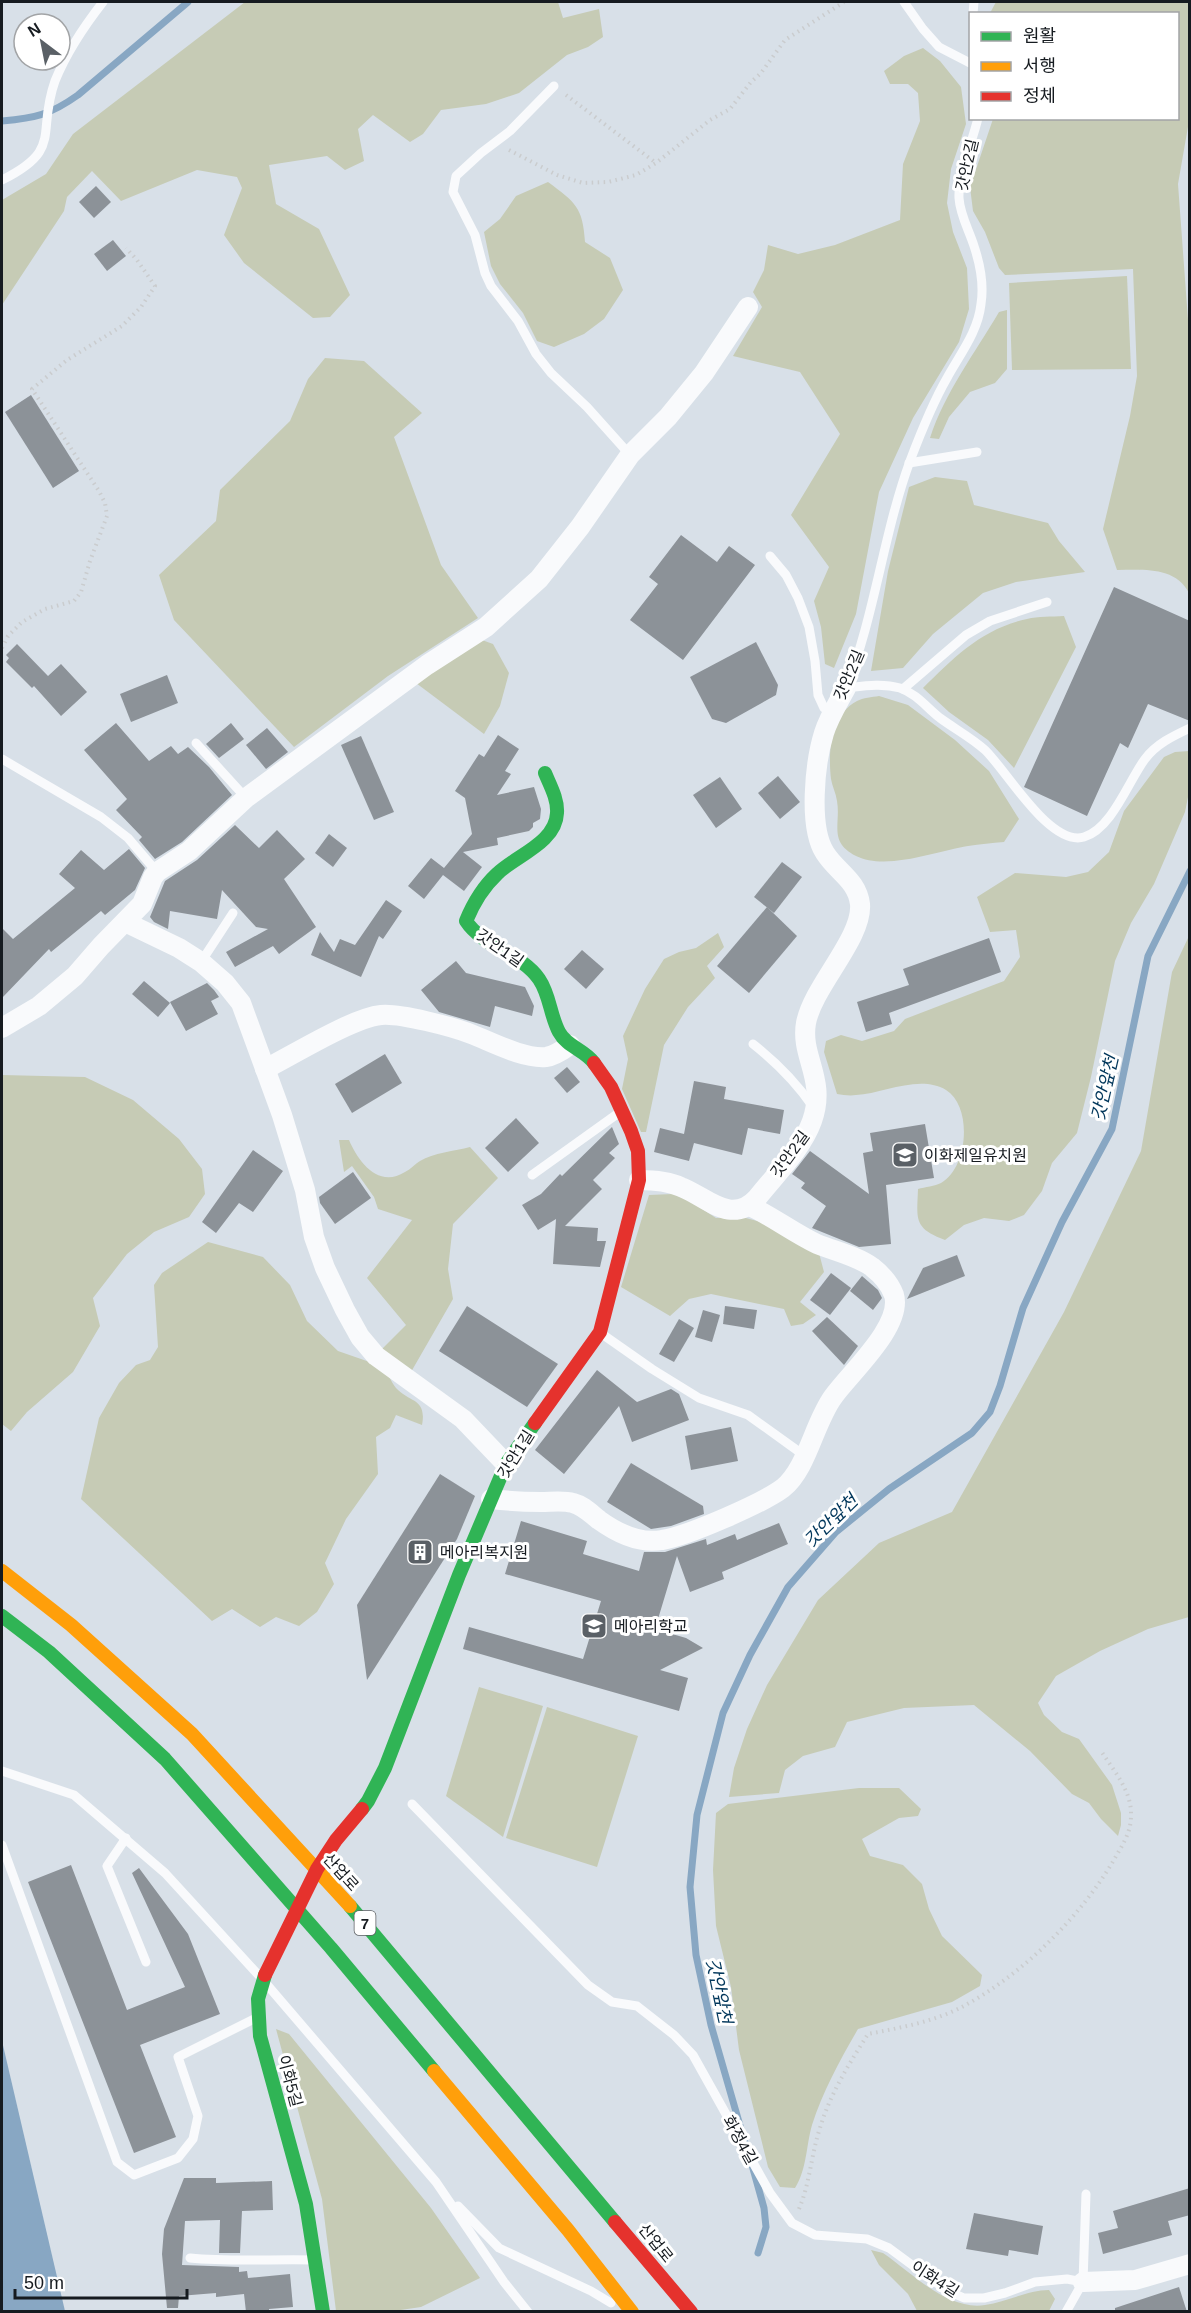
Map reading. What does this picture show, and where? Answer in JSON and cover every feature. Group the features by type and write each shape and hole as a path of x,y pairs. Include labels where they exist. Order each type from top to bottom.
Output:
{"main road":[{"name":"갓안1길","path":"317,1869 336,1840 368,1801 385,1768 459,1575 506,1464 600,1332 639,1180 638,1151 611,1087 591,1059 570,1045 560,1032 539,979 504,950 472,930 466,921 470,909 496,874 535,847 555,826 558,815 545,773"},
{"name":"산업로","path":"2,1571 71,1625 192,1734 317,1869 599,2199 691,2312"},
{"path":"2,1616 49,1652 165,1759 298,1909 560,2221 632,2312"},
{"name":"이화5길","path":"317,1869 263,1980 258,1999 258,2017 261,2036 306,2204 323,2312"}],"street":[{"path":"2,1028 39,1006 75,976 100,946 142,904 157,872 189,851 246,798 427,664 486,627 539,579 580,527 630,455 668,417 704,373 748,307"},
{"name":"갓안2길","path":"750,1206 806,1136 818,1100 818,1084 806,1036 806,1022 816,997 858,924 860,906 857,891 848,877 825,854 819,843 816,825 818,762 824,734 832,713 846,688"},
{"path":"125,922 179,948 201,962 225,983 240,1003 282,1115 305,1190 314,1237 330,1279 360,1337 376,1356 463,1419 506,1464"},
{"path":"265,1069 339,1031 381,1015 402,1017 468,1032 508,1049 533,1055 546,1057 570,1045"},
{"path":"491,1499 513,1502 571,1502 584,1507 618,1532 639,1540 661,1541 762,1500 784,1488 800,1470 832,1399 891,1322 896,1307 893,1294 884,1278 870,1265 817,1243 750,1206 730,1210 714,1205 682,1186 660,1180 639,1180"},
{"name":"이화4길","path":"1083,2282 1135,2280 1190,2264"}],"lane":[{"path":"2,180 24,169 39,154 45,140 50,100 56,80 70,52 103,2"},
{"path":"904,2 939,47 969,62"},
{"path":"554,86 510,131 456,176 453,192 475,235 485,273 491,286 518,321 536,354 551,373 587,407 630,455"},
{"name":"갓안2길","path":"846,688 864,636 879,568 909,463 924,424 946,378 966,347 981,304 981,275 975,247 959,199 960,183 977,120"},
{"path":"909,463 977,452"},
{"path":"770,556 786,575 798,598 809,627 818,695 824,708 832,713"},
{"path":"903,689 966,634 990,621 1047,602"},
{"path":"846,688 871,685 903,689 917,697 940,718 984,749 1029,805 1053,827 1071,838 1085,837 1101,826 1120,801 1146,758 1168,738 1190,728"},
{"path":"196,743 246,798"},
{"path":"2,759 100,817 128,838 157,872"},
{"path":"201,962 233,913"},
{"path":"753,1044 778,1063 799,1086 815,1111"},
{"path":"532,1175 622,1111"},
{"path":"600,1332 652,1369 699,1398 748,1415 805,1456"},
{"path":"2,1771 74,1796 165,1873 263,1980 436,2182 488,2239 499,2248 591,2290 623,2312"},
{"name":"화정4길","path":"412,1804 588,1985 612,2002 637,2006 674,2035 693,2055 770,2193 792,2223"},
{"path":"126,1838 107,1866 146,1962"},
{"path":"2,1845 117,2162 134,2175 178,2158 193,2139 198,2116 178,2057 258,2017"},
{"path":"436,2182 504,2282 528,2312"},
{"path":"1066,2312 1083,2282 1086,2194"},
{"name":"이화4길","path":"792,2223 815,2235 867,2239 889,2248 946,2290 964,2298 994,2296 1035,2282 1067,2279 1083,2282"},
{"path":"190,2258 315,2260"}],"path":[{"path":"496,142 557,176 583,183 608,183 636,175 710,120 730,109 750,82 761,73 785,40 844,2"},
{"path":"554,86 656,162"},
{"path":"2,648 8,636 22,622 45,609 74,601 81,592 107,516 105,502 99,491 32,389 67,360 123,326 141,307 155,286 126,248"},
{"path":"792,2223 808,2181 820,2128 842,2075 868,2034 930,2019 958,2009 982,1995 1030,1959 1066,1923 1103,1878 1128,1834 1131,1816 1130,1798 1101,1751"}],"green space":[{"path":"245,2 558,2 563,18 599,9 603,37 588,47 567,55 519,93 486,104 441,110 423,134 410,142 373,115 358,129 364,161 345,170 327,156 269,165 276,204 319,229 350,295 330,317 313,318 244,263 224,235 242,188 237,177 197,170 121,201 92,171 67,197 64,211 2,305 2,200 46,174 73,134"},
{"path":"996,2 1189,2 1189,121 1178,184 1190,347 1189,593 1183,584 1167,574 1147,570 1117,570 1103,529 1130,416 1137,376 1133,269 1005,275 999,268 985,232 973,211 970,187 993,120 1179,120 1179,12 991,12"},
{"path":"923,48 940,61 961,87 966,124 951,169 947,203 953,232 967,268 969,309 959,342 913,418 879,492 856,614 834,668 825,664 821,627 814,601 829,567 791,515 840,434 800,372 733,356 762,307 753,292 764,270 768,245 798,254 835,245 900,220 903,164 920,121 918,93 908,84 890,84 884,71 904,56"},
{"path":"548,182 576,206 582,221 585,242 610,258 623,290 604,319 584,334 554,347 537,341 523,313 500,284 491,266 484,232 500,219 516,196"},
{"path":"1127,276 1131,369 1012,370 1009,283"},
{"path":"1007,310 1007,369 995,383 970,392 949,417 939,439 930,438 936,421 961,373 999,312"},
{"path":"325,358 364,361 422,413 394,437 441,565 478,618 388,676 294,747 174,620 159,575 216,521 220,490 290,421 308,379"},
{"path":"935,477 967,481 974,505 1048,523 1059,541 1085,572 1016,582 983,593 933,634 903,668 871,671 888,571 909,487"},
{"path":"1064,616 1076,647 1014,768 988,740 949,712 923,688 957,655 996,629 1031,618"},
{"path":"482,640 493,644 509,673 500,706 484,734 416,683"},
{"path":"879,696 908,705 955,740 989,771 1019,819 1004,842 968,846 896,861 868,860 847,851 837,832 838,809 830,769 833,736 841,715 848,707 859,700"},
{"path":"1189,751 1189,792 1185,812 1154,884 1131,923 1115,961 1077,1133 1052,1163 1042,1191 1024,1215 1009,1221 984,1218 964,1225 945,1240 935,1236 927,1231 919,1221 918,1189 941,1183 957,1165 964,1137 960,1110 955,1098 946,1090 924,1084 901,1086 867,1094 837,1094 824,1052 826,1041 841,1035 862,1041 894,1031 905,1019 1004,981 1020,957 1016,930 990,932 977,897 1015,873 1066,877 1088,872 1109,852 1124,811 1164,757 1175,752"},
{"path":"718,933 724,947 707,966 715,978 688,1007 664,1045 646,1132 641,1132 622,1089 628,1059 623,1036 645,989 664,959 696,948"},
{"path":"1189,936 1189,1617 1148,1629 1100,1651 1056,1676 1038,1703 1044,1715 1062,1732 1079,1739 1112,1785 1121,1813 1118,1836 1089,1803 1072,1794 1030,1751 974,1705 904,1708 847,1722 835,1747 803,1756 785,1770 779,1793 729,1797 734,1768 747,1729 767,1685 818,1600 879,1543 952,1512 1064,1312 1141,1151 1172,972"},
{"path":"2,1075 85,1077 133,1100 179,1139 202,1169 205,1194 189,1217 154,1232 127,1254 93,1298 100,1326 73,1372 27,1412 11,1431 2,1424"},
{"path":"339,1140 349,1140 358,1156 370,1170 386,1177 405,1172 431,1156 470,1147 498,1178 453,1224 448,1269 453,1299 411,1372 381,1350 406,1325 367,1278 412,1220 378,1209 374,1197 352,1166 344,1172"},
{"path":"673,1194 690,1201 716,1218 742,1217 761,1222 819,1253 824,1272 800,1302 816,1315 803,1324 791,1326 784,1309 711,1294 689,1299 670,1316 621,1287 649,1195"},
{"path":"208,1242 263,1257 290,1285 307,1321 338,1351 384,1367 396,1388 420,1405 422,1410 422,1425 396,1415 390,1428 376,1437 378,1474 346,1519 325,1563 334,1584 317,1612 299,1626 276,1617 260,1627 232,1609 212,1621 81,1499 99,1418 119,1383 136,1365 150,1360 158,1347 154,1285 162,1273"},
{"path":"479,1687 543,1706 503,1837 446,1796"},
{"path":"547,1707 638,1736 597,1867 506,1838"},
{"path":"859,1788 899,1788 921,1809 918,1816 899,1818 862,1839 870,1856 903,1865 922,1884 929,1909 942,1936 982,1975 980,1986 952,2002 858,2029 832,2076 816,2112 799,2181 795,2188 780,2187 768,2167 739,2050 731,1987 716,1926 713,1870 716,1813 728,1804"},
{"path":"276,2029 289,2034 431,2208 480,2278 421,2307 387,2312 336,2311 322,2199"},
{"path":"871,2250 883,2253 931,2289 958,2302 985,2305 1049,2290 1055,2299 1049,2311 917,2311 908,2294 879,2265"}],"water":[{"path":"2,2041 65,2311 2,2311"}],"building":[{"path":"96,186 111,202 94,218 79,202"},
{"path":"113,240 126,256 107,271 94,254"},
{"path":"31,395 79,471 53,488 5,412"},
{"path":"681,535 717,562 729,546 755,565 683,660 630,620 658,584 649,577"},
{"path":"1114,587 1190,621 1190,721 1148,704 1128,748 1120,743 1087,816 1024,787"},
{"path":"756,642 778,685 776,695 726,723 712,719 690,677"},
{"path":"17,644 48,676 61,664 87,692 61,716 34,686 32,688 6,662 9,658 6,655"},
{"path":"167,675 178,703 131,722 120,694"},
{"path":"116,723 149,761 171,746 178,754 188,747 209,767 232,795 182,842 155,859 139,840 142,837 116,810 127,799 84,750"},
{"path":"231,723 244,739 219,758 206,744"},
{"path":"267,728 288,752 266,769 246,745"},
{"path":"498,735 519,749 505,771 511,774 497,795 534,787 541,809 540,819 533,823 529,831 497,838 498,845 463,852 482,867 464,891 443,875 424,899 408,886 431,858 444,868 472,834 465,798 455,791 479,754 484,757"},
{"path":"361,736 394,812 374,820 341,745"},
{"path":"778,776 800,802 780,819 758,793"},
{"path":"720,777 742,809 716,828 693,795"},
{"path":"235,825 259,848 277,830 305,859 284,879 316,927 279,954 273,946 235,967 226,952 268,929 256,927 222,890 217,919 170,911 168,929 154,922 150,917 165,881 197,860"},
{"path":"329,834 347,848 333,867 315,853"},
{"path":"129,849 145,868 135,890 105,915 101,911 51,952 49,949 2,998 2,928 13,939 75,888 59,874 81,850 104,870"},
{"path":"782,862 802,877 774,913 754,897"},
{"path":"386,900 402,911 383,939 379,936 361,977 311,955 320,932 334,952 340,939 355,945"},
{"path":"767,907 797,936 749,993 717,966"},
{"path":"989,938 1001,972 889,1013 892,1024 866,1032 857,1002 909,985 903,969"},
{"path":"582,950 604,969 586,989 564,969"},
{"path":"456,961 466,973 525,987 534,1006 532,1016 495,1006 490,1027 439,1012 421,990"},
{"path":"144,981 170,1003 158,1017 132,994"},
{"path":"207,983 219,997 211,1001 218,1014 186,1031 170,1002"},
{"path":"385,1054 402,1083 352,1113 335,1084"},
{"path":"567,1067 580,1082 567,1093 554,1078"},
{"path":"694,1081 726,1087 724,1099 784,1110 780,1134 748,1128 742,1155 694,1143 689,1161 654,1152 660,1128 684,1134"},
{"path":"516,1118 539,1143 508,1172 485,1148"},
{"path":"925,1124 934,1178 886,1185 891,1244 859,1247 812,1228 826,1206 801,1188 805,1183 792,1174 810,1151 869,1194 863,1153 873,1151 870,1133"},
{"path":"612,1127 619,1144 609,1153 615,1158 593,1180 602,1189 565,1226 598,1228 597,1241 606,1241 600,1267 553,1264 556,1219 538,1230 522,1205 541,1194 560,1174 562,1176"},
{"path":"253,1150 283,1171 253,1212 239,1203 216,1233 202,1222"},
{"path":"353,1172 371,1198 335,1224 320,1203 319,1197"},
{"path":"957,1255 965,1276 907,1299 923,1268"},
{"path":"831,1273 851,1288 830,1315 810,1300"},
{"path":"862,1276 878,1290 882,1298 873,1310 850,1291"},
{"path":"467,1306 558,1364 527,1407 439,1351"},
{"path":"725,1306 757,1310 754,1329 723,1324"},
{"path":"703,1310 720,1315 712,1342 695,1337"},
{"path":"827,1317 858,1346 844,1365 812,1331"},
{"path":"679,1319 694,1328 674,1362 659,1354"},
{"path":"597,1370 637,1402 671,1389 679,1394 689,1420 632,1442 619,1406 564,1474 535,1450"},
{"path":"731,1427 738,1461 691,1470 685,1436"},
{"path":"631,1463 703,1506 704,1514 671,1526 651,1529 607,1502"},
{"name":"메아리복지원","path":"440,1474 475,1496 457,1539 367,1680 357,1605"},
{"path":"521,1521 587,1541 583,1554 639,1571 644,1552 665,1552 706,1539 707,1545 735,1534 737,1540 779,1523 788,1544 722,1572 724,1579 690,1592 677,1556 655,1629 686,1638 703,1648 660,1670 688,1678 679,1711 463,1649 469,1627 583,1659 601,1601 505,1574"},
{"path":"71,1865 127,2010 185,1987 132,1873 139,1868 188,1934 220,2014 140,2045 176,2137 134,2153 28,1882"},
{"path":"184,2178 216,2178 216,2183 272,2181 273,2210 242,2211 240,2253 219,2253 220,2220 185,2221 182,2265 239,2267 239,2272 247,2271 248,2278 290,2274 293,2307 269,2309 269,2312 246,2312 244,2294 216,2297 216,2293 179,2296 178,2308 167,2308 162,2254 164,2229"},
{"path":"1190,2188 1190,2215 1168,2221 1172,2235 1103,2254 1098,2233 1118,2228 1113,2211"},
{"path":"974,2213 1043,2226 1038,2255 1009,2250 1008,2256 966,2249"},
{"path":"1179,2287 1187,2312 1115,2312 1115,2308"}],"waterway":[{"path":"2,121 42,114 68,102 188,2"},
{"name":"갓안앞천","path":"745,2143 711,2025 696,1955 690,1887 697,1815 723,1713 750,1655 788,1587 836,1532 889,1489 972,1433 990,1412 1023,1308 1062,1222 1112,1129 1148,956 1190,871"},
{"name":"갓안앞천","path":"752,2165 764,2208 766,2227 758,2253"}],"traffic: fast":[{"path":"545,773 553,792 557,813 550,833 492,879 479,896 466,921 482,937 531,970 543,985 562,1037 594,1063"},
{"path":"362,1809 385,1768 459,1575 506,1464 535,1423"},
{"path":"2,1616 49,1652 165,1759 331,1948 434,2071"},
{"path":"350,1906 615,2222"},
{"path":"265,1975 258,1999 260,2036 306,2204 323,2312"}],"traffic: slow":[{"path":"2,1571 71,1625 192,1734 350,1906"},
{"path":"434,2071 568,2230 632,2312"}],"traffic: jam":[{"path":"535,1423 600,1332 639,1180 638,1151 631,1131 611,1087 594,1063"},
{"path":"265,1975 317,1869 336,1840 362,1809"},
{"path":"615,2222 691,2312"}],"place":[{"name":"이화제일유치원","path":"905,1155"},
{"name":"메아리복지원","path":"420,1552"},
{"name":"메아리학교","path":"594,1626"}]}
